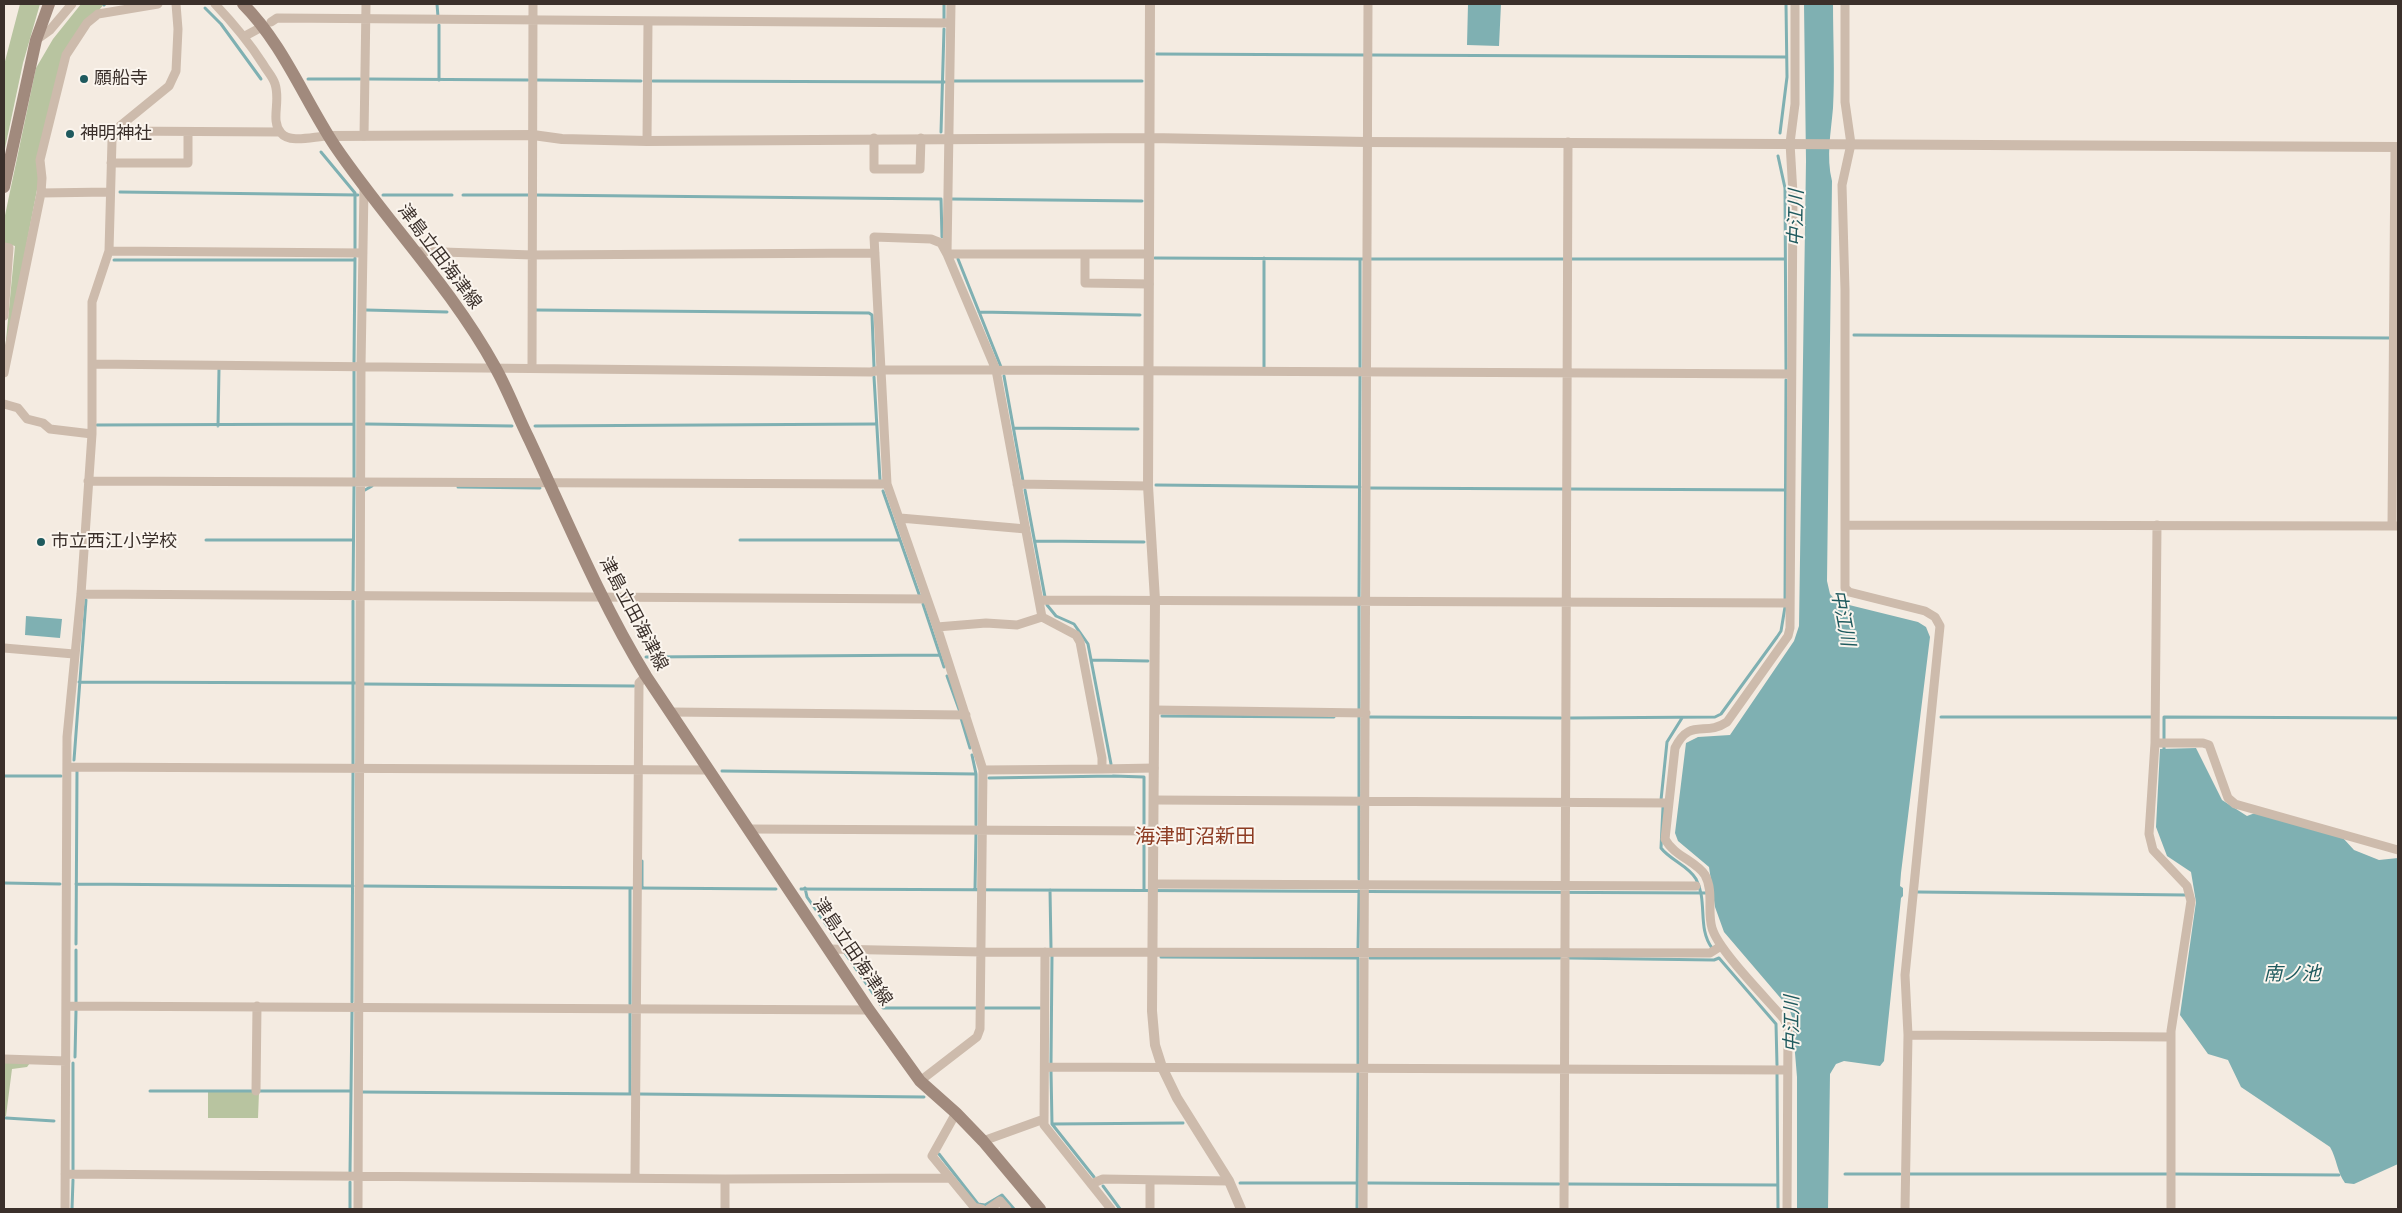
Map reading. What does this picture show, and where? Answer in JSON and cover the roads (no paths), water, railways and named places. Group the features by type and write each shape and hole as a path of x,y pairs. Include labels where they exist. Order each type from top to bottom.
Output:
{"main road":[{"path":"4,187 36,40 49,4"},
{"name":"津島立田海津線","path":"243,4 270,35 329,136 364,188 463,315 495,368 621,636 708,770 868,1010 920,1081 956,1113 983,1141 1040,1209"}],"street":[{"path":"36,40 50,30 72,4"},
{"path":"4,374 41,193 40,160 66,55 87,23 98,14 158,4"},
{"path":"65,1209 67,737 81,594 92,434 92,302 110,251 112,140 116,131 169,86 176,71 178,30 176,4"},
{"path":"215,4 245,36 275,82 279,98 275,120 280,132 288,138 297,140 311,136 533,135 562,139 647,141 874,138 1150,138 1367,142 2397,147 2395,526 1846,525"},
{"path":"364,136 366,4"},
{"path":"532,368 533,4"},
{"path":"947,254 950,4"},
{"path":"1150,4 1148,486 1155,600 1152,1011 1155,1044 1162,1067 1176,1098 1229,1181 1241,1209"},
{"path":"1363,1209 1368,4"},
{"path":"1786,1209 1788,1028 1784,1019 1722,946 1712,929 1709,887 1704,874 1670,847 1665,839 1675,748 1681,736 1693,729 1718,728 1727,722 1788,636 1790,628 1795,4"},
{"path":"1846,4 1846,144 1842,185 1845,290 1845,588 1849,592 1925,611 1934,617 1940,626 1905,975 1908,1034 1905,1209"},
{"path":"271,22 277,18 533,22 950,24"},
{"path":"647,141 648,22"},
{"path":"245,36 258,29"},
{"path":"116,131 280,132"},
{"path":"111,163 188,163 188,132"},
{"path":"874,138 874,169 920,169 921,138"},
{"path":"1564,1209 1568,142"},
{"path":"358,1209 360,481 364,188"},
{"path":"41,193 110,192"},
{"path":"920,1081 977,1037 980,1029 983,770 937,627 887,484 874,237 931,238 941,243 947,254 996,370 1042,617"},
{"path":"4,247 9,248 4,316"},
{"path":"110,251 363,253"},
{"path":"414,251 532,254 874,252"},
{"path":"947,254 1149,254"},
{"path":"1085,254 1085,283 1149,284"},
{"path":"92,364 871,372 880,370 1148,370 1791,374"},
{"path":"4,404 18,408 27,418 43,423 50,428 92,434"},
{"path":"88,480 887,484"},
{"path":"1017,484 1148,486"},
{"path":"900,518 1026,529"},
{"path":"2157,526 2160,743 2149,834 2153,850 2188,886 2191,901 2171,1037 2171,1209"},
{"path":"81,594 927,599"},
{"path":"1040,600 1366,600 1790,604"},
{"path":"937,627 986,623 1017,625 1042,617 1076,635 1080,642 1102,758 1102,769"},
{"path":"4,648 74,654"},
{"path":"635,1177 637,770 639,683 646,676"},
{"path":"1155,710 1366,713"},
{"path":"670,712 966,715"},
{"path":"2160,743 2203,743 2209,745 2228,798 2235,804 2398,850"},
{"path":"67,767 708,770"},
{"path":"983,770 1154,768"},
{"path":"1155,800 1669,803"},
{"path":"749,829 1154,831"},
{"path":"1154,888 1564,890 1696,886"},
{"path":"828,949 981,952 1710,953 1722,946"},
{"path":"1045,952 1044,1125 1111,1209"},
{"path":"66,1006 868,1010"},
{"path":"256,1091 257,1006"},
{"path":"1908,1034 2171,1037"},
{"path":"4,1059 66,1061"},
{"path":"1045,1067 1787,1070"},
{"path":"956,1113 932,1156 974,1207 982,1209"},
{"path":"983,1141 1044,1119"},
{"path":"65,1174 725,1179 950,1178"},
{"path":"725,1179 725,1209"},
{"path":"1091,1184 1103,1179 1229,1181"},
{"path":"1150,1180 1150,1209"},
{"path":"989,1209 1000,1201 1007,1209"}],"water":[{"path":"1468,4 1501,4 1499,46 1467,45"},
{"name":"中江川","path":"1804,4 1833,4 1834,95 1829,154 1832,181 1827,581 1830,594 1837,602 1918,622 1926,627 1930,637 1901,873 1900,886 1903,888 1903,896 1901,898 1884,1061 1880,1066 1844,1061 1836,1064 1830,1074 1828,1209 1797,1209 1797,1077 1792,1017 1789,1008 1724,932 1715,907 1709,867 1678,841 1675,833 1686,743 1698,737 1730,735 1794,641 1799,626 1806,161"},
{"path":"26,616 62,619 60,638 25,635"},
{"name":"南ノ池","path":"2196,748 2222,800 2247,816 2255,813 2343,838 2354,850 2379,860 2398,858 2398,1164 2354,1184 2345,1183 2330,1147 2241,1087 2228,1060 2208,1054 2180,1015 2196,902 2191,872 2167,856 2156,827 2160,749"}],"waterway":[{"path":"437,4 438,17"},
{"path":"944,4 944,20"},
{"path":"1780,133 1787,77 1786,4"},
{"path":"205,8 221,24 261,79"},
{"path":"439,25 439,80"},
{"path":"941,132 944,29"},
{"path":"1157,54 1364,55"},
{"path":"1372,55 1786,57"},
{"path":"308,79 360,79"},
{"path":"369,79 528,80"},
{"path":"537,80 641,81"},
{"path":"653,81 945,82"},
{"path":"953,81 1142,81"},
{"path":"321,152 355,193 355,251"},
{"name":"中江川","path":"1778,156 1785,188 1786,370"},
{"path":"120,192 358,195"},
{"path":"383,195 452,195"},
{"path":"463,195 528,195"},
{"path":"536,195 941,199 942,237"},
{"path":"952,199 1142,201"},
{"path":"354,362 355,258"},
{"path":"1155,258 1363,259"},
{"path":"1264,258 1264,367"},
{"path":"958,259 1001,367"},
{"path":"1360,259 1360,367"},
{"path":"1369,259 1563,259"},
{"path":"1571,259 1785,259"},
{"path":"114,260 355,260"},
{"path":"366,310 447,312"},
{"path":"536,310 869,313 872,315 874,367"},
{"path":"979,312 1140,315"},
{"path":"1854,335 2390,338"},
{"path":"218,426 219,369"},
{"path":"354,370 354,478"},
{"path":"1004,376 1023,481"},
{"path":"1359,598 1360,376"},
{"path":"874,377 880,480"},
{"path":"1785,600 1786,380"},
{"path":"97,425 354,424"},
{"path":"366,424 512,426"},
{"path":"535,426 875,424"},
{"path":"1014,428 1138,429"},
{"path":"1156,485 1360,487"},
{"path":"353,593 354,486"},
{"path":"365,490 372,486"},
{"path":"458,487 540,488"},
{"path":"1369,488 1563,489"},
{"path":"1570,489 1784,490"},
{"path":"1025,490 1045,597"},
{"path":"883,491 920,597"},
{"path":"206,540 353,540"},
{"path":"740,540 900,540"},
{"path":"1035,541 1144,542"},
{"path":"74,760 86,600"},
{"path":"353,601 353,765"},
{"path":"923,604 944,667"},
{"path":"1047,605 1056,616 1074,624 1088,644 1111,764"},
{"path":"1359,605 1359,710"},
{"path":"1569,718 1715,717 1721,714 1781,631 1785,607"},
{"path":"646,657 940,655"},
{"path":"1092,660 1148,661"},
{"path":"947,676 960,712"},
{"path":"79,682 356,683"},
{"path":"364,684 634,686"},
{"path":"1162,716 1334,717"},
{"path":"1359,716 1359,798"},
{"path":"1369,717 1561,718"},
{"path":"1941,717 2151,717"},
{"path":"2166,752 2164,749 2164,717 2398,718"},
{"path":"961,718 970,748"},
{"path":"1661,800 1667,742 1682,718"},
{"path":"972,755 976,774 976,825"},
{"path":"76,944 77,771"},
{"path":"722,771 976,774"},
{"path":"352,1002 353,773"},
{"path":"4,776 61,776"},
{"path":"1113,776 1144,777 1144,827"},
{"path":"989,778 1113,776"},
{"path":"1359,805 1359,879"},
{"path":"1663,807 1661,848 1689,870 1696,879 1700,887 1705,932 1712,948"},
{"path":"975,889 976,833"},
{"path":"1144,835 1144,890"},
{"path":"642,861 642,888"},
{"path":"4,883 60,884"},
{"path":"76,884 353,886"},
{"path":"363,886 633,888"},
{"path":"630,888 630,1004"},
{"path":"640,888 776,889"},
{"path":"805,888 807,897 841,946"},
{"path":"801,889 1708,893"},
{"path":"1050,890 1051,948"},
{"path":"1358,949 1359,891"},
{"path":"1918,892 2185,895"},
{"path":"76,950 76,1002"},
{"path":"845,953 883,1008 976,1008"},
{"path":"1051,1063 1052,956"},
{"path":"1161,957 1358,958 1358,1064"},
{"path":"1370,958 1560,958"},
{"name":"中江川","path":"1569,958 1714,960 1719,958 1776,1024 1777,1065"},
{"path":"985,1008 1040,1008"},
{"path":"75,1057 76,1011"},
{"path":"350,1172 352,1011"},
{"path":"630,1012 630,1094"},
{"path":"73,1063 73,1172"},
{"path":"1051,1071 1052,1124 1094,1177"},
{"path":"1357,1209 1358,1073"},
{"path":"1777,1074 1778,1209"},
{"path":"150,1091 253,1091"},
{"path":"260,1091 350,1091"},
{"path":"362,1092 632,1094"},
{"path":"639,1094 924,1097"},
{"path":"6,1118 54,1121"},
{"path":"1052,1124 1183,1123"},
{"path":"939,1154 978,1204 985,1205 1002,1195 1014,1209"},
{"path":"1845,1174 1900,1174"},
{"path":"1908,1174 2167,1174"},
{"path":"2174,1174 2339,1175"},
{"path":"72,1209 73,1180"},
{"path":"350,1182 350,1209"},
{"path":"1240,1183 1357,1183"},
{"path":"1368,1183 1559,1184"},
{"path":"1568,1184 1777,1185"},
{"path":"1103,1186 1120,1209"}],"place":[{"name":"願船寺","path":"84,79"},
{"name":"神明神社","path":"70,134"},
{"name":"市立西江小学校","path":"41,542"}],"district":[{"name":"海津町沼新田","path":"1195,838"}]}
